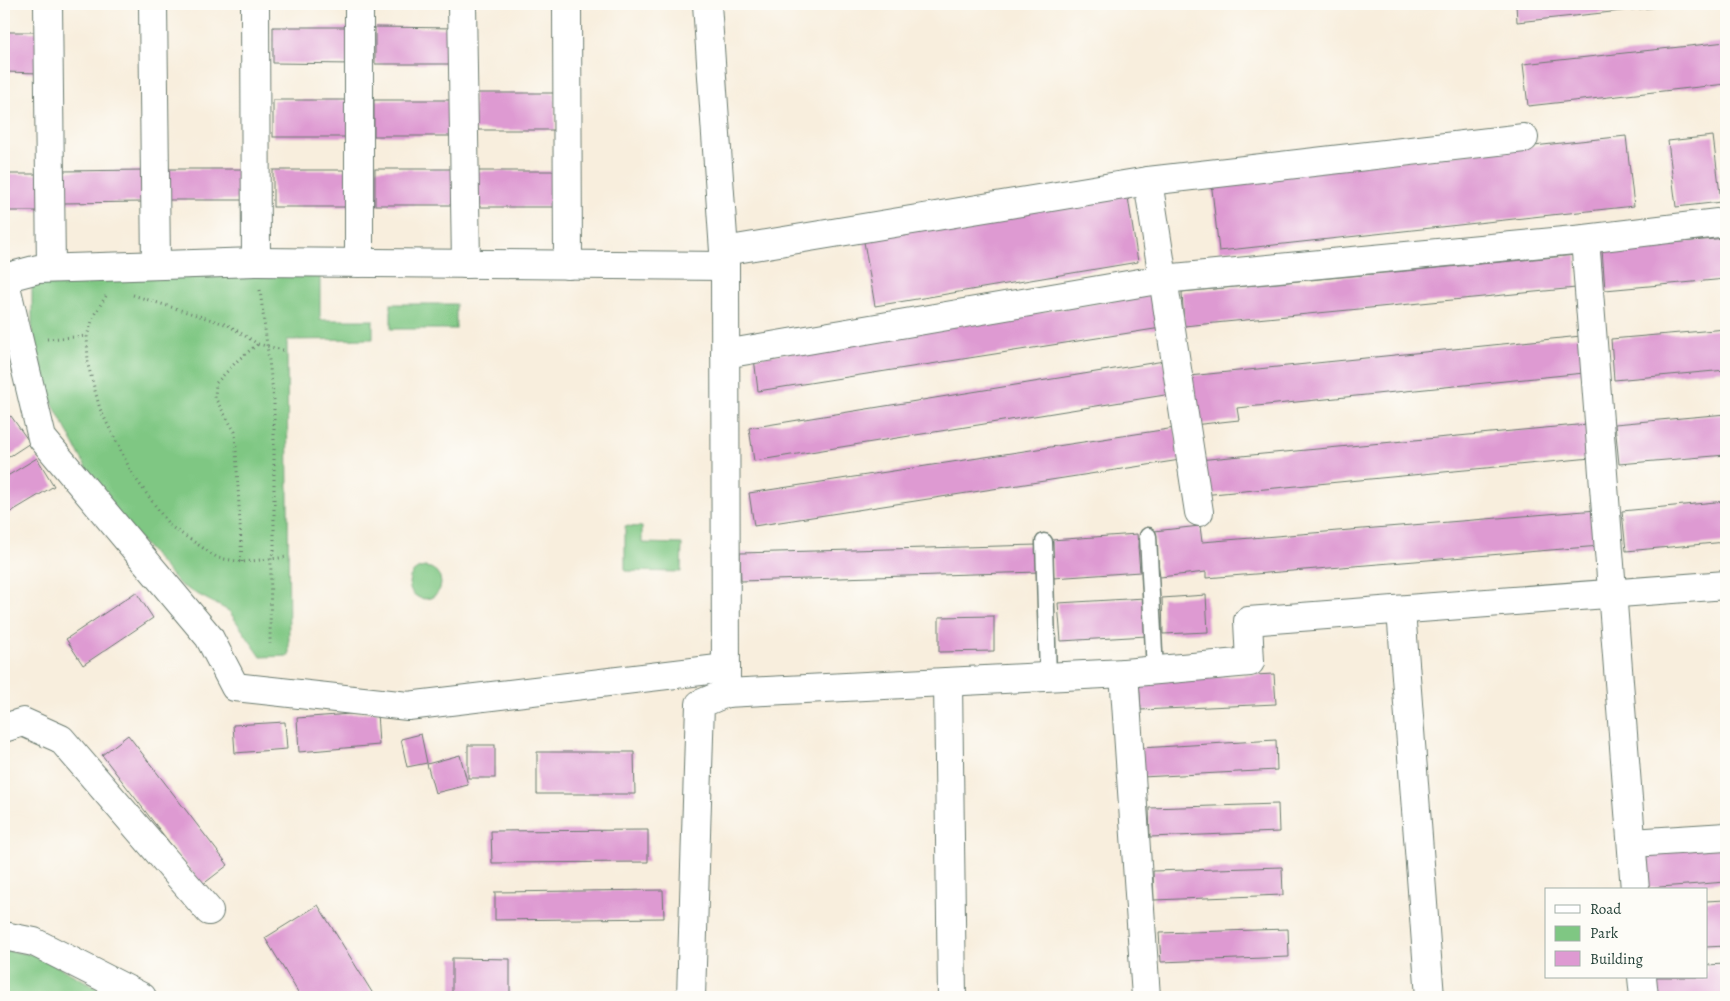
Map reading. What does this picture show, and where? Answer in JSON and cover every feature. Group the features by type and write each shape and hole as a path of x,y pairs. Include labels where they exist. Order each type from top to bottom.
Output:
{"street":[{"path":"48,4 51,268"},
{"path":"153,4 156,265"},
{"path":"255,4 256,262"},
{"path":"359,4 359,263"},
{"path":"462,4 466,264"},
{"path":"567,4 568,265"},
{"path":"691,997 700,704 726,680 724,258 707,4"},
{"path":"1524,138 1148,181 724,258 568,265 256,262 156,265 109,278 51,268 38,269 4,278 42,438 209,637 235,688 408,706 726,680 948,682 1124,673 1250,662 1248,621 1726,585"},
{"path":"1148,181 1199,512"},
{"path":"725,354 1163,279 1585,239 1726,222"},
{"path":"1585,239 1635,888"},
{"path":"1401,610 1430,997"},
{"path":"1124,673 1146,997"},
{"path":"948,682 952,997"},
{"path":"4,728 23,722 61,739 209,911"},
{"path":"1632,843 1726,837"},
{"path":"4,936 34,942 142,997"},
{"path":"1642,978 1644,997"}],"lane":[{"path":"1148,536 1155,670"},
{"path":"1044,542 1048,677"}],"path":[{"path":"256,262 274,400 274,550 271,558 270,644"},
{"path":"284,350 258,344 228,325 109,278 87,336 88,365 100,409 133,475 170,526 218,558 242,562 288,556"},
{"path":"19,341 87,336"},
{"path":"242,562 235,432 215,398 216,383 258,344"}],"green space":[{"path":"320,275 320,320 373,320 373,339 287,340 289,656 261,657 229,611 180,585 100,494 49,397 32,329 32,277"},
{"path":"391,304 456,304 456,329 391,329"},
{"path":"625,526 642,527 642,543 682,544 681,572 625,571"},
{"path":"425,567 431,568 436,572 440,577 440,589 436,594 431,598 425,599 419,598 414,594 410,589 409,583 410,577 414,572 419,568"},
{"path":"4,950 36,955 115,997 4,997"}],"building":[{"path":"1516,4 1678,4 1678,5 1517,22"},
{"path":"273,27 354,27 354,64 273,63"},
{"path":"375,27 456,28 456,64 375,64"},
{"path":"4,32 40,32 40,73 4,72"},
{"path":"1726,42 1726,84 1528,106 1523,64"},
{"path":"474,93 555,93 555,130 474,130"},
{"path":"273,100 354,100 354,137 273,137"},
{"path":"374,100 455,100 455,136 374,136"},
{"path":"1626,136 1634,206 1219,251 1211,181"},
{"path":"1713,136 1721,202 1676,207 1668,141"},
{"path":"164,169 245,169 244,200 164,200"},
{"path":"375,169 456,169 456,205 375,205"},
{"path":"144,170 144,202 62,203 62,171"},
{"path":"273,170 354,170 354,207 273,207"},
{"path":"474,171 555,171 555,207 474,207"},
{"path":"4,174 43,174 43,211 4,211"},
{"path":"1127,191 1138,262 875,306 863,236"},
{"path":"1726,238 1726,279 1605,290 1602,249"},
{"path":"1576,255 1576,288 1184,326 1182,292"},
{"path":"1154,294 1161,328 758,391 754,358"},
{"path":"1726,329 1726,370 1614,380 1611,339"},
{"path":"1581,336 1584,373 1237,408 1239,420 1193,425 1189,376"},
{"path":"1164,361 1171,394 754,461 749,428"},
{"path":"1726,414 1726,455 1619,464 1615,424"},
{"path":"11,416 30,443 4,460 4,421"},
{"path":"1588,424 1591,458 1202,495 1198,460"},
{"path":"1175,428 1180,460 754,526 749,493"},
{"path":"37,458 54,486 4,516 4,478"},
{"path":"1726,501 1726,542 1626,551 1622,511"},
{"path":"1597,510 1600,546 1206,578 1206,572 1160,577 1154,531 1200,526 1202,542"},
{"path":"1137,534 1140,572 1053,578 1051,540"},
{"path":"1038,545 1039,572 741,581 740,553"},
{"path":"136,592 153,618 83,665 66,639"},
{"path":"1206,595 1208,632 1163,634 1162,598"},
{"path":"1145,598 1147,636 1061,641 1058,603"},
{"path":"994,616 994,651 939,652 939,617"},
{"path":"1274,674 1276,704 1141,710 1139,681"},
{"path":"377,712 379,745 299,752 297,718"},
{"path":"285,722 287,749 235,753 233,725"},
{"path":"421,734 427,763 407,767 401,739"},
{"path":"128,735 228,865 202,885 102,755"},
{"path":"1276,740 1277,770 1142,777 1141,748"},
{"path":"468,745 495,745 495,778 468,778"},
{"path":"537,752 634,752 635,794 537,794"},
{"path":"460,755 468,785 435,793 427,764"},
{"path":"1278,804 1279,832 1150,837 1149,808"},
{"path":"648,830 648,862 492,863 491,831"},
{"path":"1726,845 1726,882 1647,888 1645,851"},
{"path":"1282,867 1283,895 1154,900 1153,871"},
{"path":"663,890 664,918 495,920 495,892"},
{"path":"1726,900 1726,946 1708,947 1708,901"},
{"path":"318,905 375,997 301,997 265,938"},
{"path":"1288,929 1289,957 1161,962 1159,933"},
{"path":"452,958 510,959 510,997 452,997"},
{"path":"1726,964 1726,997 1657,997 1655,978 1708,978 1708,965"},
{"path":"1292,993 1292,997 1208,997 1208,996"}]}
